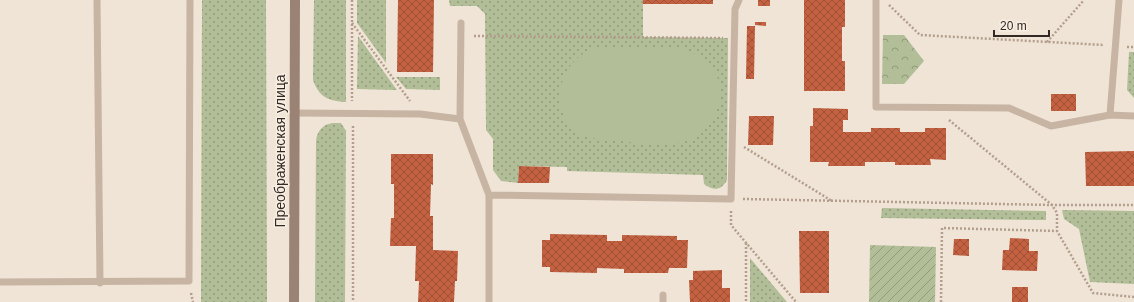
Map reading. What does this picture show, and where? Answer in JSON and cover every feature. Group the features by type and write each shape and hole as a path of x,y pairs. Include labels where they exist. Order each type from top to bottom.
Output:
{"main road":[{"name":"Преображенская улица","path":"294,302 295,0"}],"lane":[{"path":"97,0 100,282"},
{"path":"0,282 189,281 190,0"},
{"path":"489,195 731,199 735,9 739,0"},
{"path":"876,0 876,107 1009,108 1051,126 1110,115 1134,116"},
{"path":"1110,115 1119,0"},
{"path":"461,23 460,119 489,195 489,302"},
{"path":"294,113 420,114 460,119"}],"path":[{"path":"352,0 353,302"},
{"path":"883,0 920,35 1134,47"},
{"path":"1047,42 1084,0"},
{"path":"352,22 420,114"},
{"path":"461,36 734,38"},
{"path":"934,108 1052,205 1057,213 1058,231 1093,293 1134,297"},
{"path":"743,139 743,147 832,201"},
{"path":"731,199 1052,205 1134,205"},
{"path":"731,225 796,302"},
{"path":"942,302 942,228 1058,231"},
{"path":"746,242 746,302"}],"green space":[{"path":"202,0 266,0 267,302 201,302"},
{"path":"314,0 346,0 346,102 334,101 325,97 315,86 313,80"},
{"path":"357,0 386,0 386,63 357,23"},
{"path":"449,0 643,0 643,37 728,38 727,180 725,184 717,189 711,188 704,184 703,175 567,171 567,167 519,166 518,183 501,181 493,170 493,139 486,130 485,14 477,6 450,6"},
{"path":"883,35 904,35 924,61 904,84 882,84"},
{"path":"358,36 397,90 357,89"},
{"path":"598,48 681,48 703,59 717,76 720,86 718,108 712,120 702,133 693,139 672,144 659,144 600,139 583,135 571,127 563,115 560,101 561,86 567,72 576,59 590,50"},
{"path":"1129,52 1134,52 1134,98 1127,90"},
{"path":"396,77 440,77 440,90 406,89"},
{"path":"333,123 341,123 346,131 345,302 315,302 316,141 323,126"},
{"path":"882,208 1046,211 1046,220 881,218"},
{"path":"1062,210 1134,211 1134,284 1090,282 1079,229 1064,219"},
{"path":"870,245 936,247 935,302 869,302"},
{"path":"750,258 787,302 750,302"}],"building":[{"path":"398,0 434,0 433,72 397,72"},
{"path":"643,0 713,0 713,4 643,4"},
{"path":"758,0 770,0 770,6 758,6"},
{"path":"804,0 845,0 845,27 842,27 842,61 845,61 845,91 804,91"},
{"path":"755,22 766,22 766,26 755,25"},
{"path":"747,26 755,26 754,79 746,79"},
{"path":"1051,94 1076,94 1076,111 1051,111"},
{"path":"813,108 848,109 848,120 843,120 843,132 871,132 871,128 900,128 900,132 925,132 925,128 946,128 946,160 930,159 931,165 895,165 895,162 865,162 865,166 828,166 829,162 810,162 810,126 813,126"},
{"path":"749,116 774,116 773,145 748,145"},
{"path":"1134,151 1134,186 1086,186 1085,152"},
{"path":"391,154 433,154 433,185 431,184 430,216 433,216 433,250 458,251 457,281 455,281 454,302 418,302 419,281 415,281 416,246 390,246 391,218 394,218 394,184 391,184"},
{"path":"519,166 550,167 549,183 518,183"},
{"path":"799,231 829,231 829,293 800,293"},
{"path":"550,234 607,235 607,241 622,241 622,235 677,236 677,240 688,240 687,268 669,268 668,273 624,273 624,269 597,268 597,273 550,272 550,267 542,267 542,240 550,240"},
{"path":"1010,238 1029,239 1029,251 1038,251 1037,271 1002,270 1003,250 1009,250"},
{"path":"954,239 969,239 969,256 953,255"},
{"path":"722,270 722,288 730,288 730,302 690,302 689,280 693,280 693,271"},
{"path":"1012,287 1028,287 1028,302 1012,302"}]}
